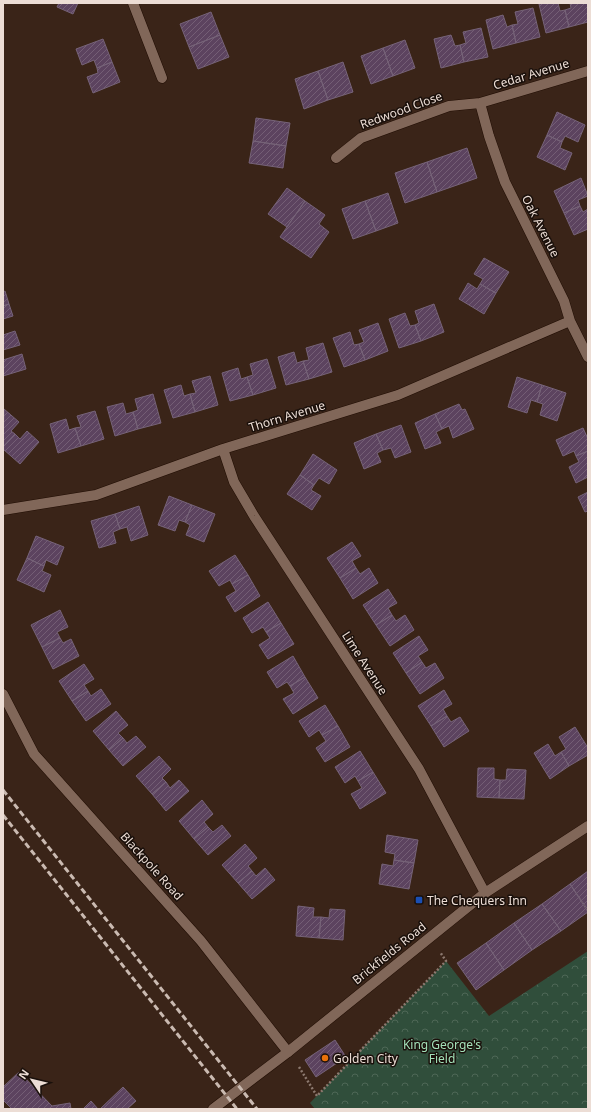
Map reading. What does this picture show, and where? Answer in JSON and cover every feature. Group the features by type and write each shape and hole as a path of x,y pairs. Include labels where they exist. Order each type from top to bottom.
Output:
{"street":[{"path":"133,3 162,78"},
{"name":"Cedar Avenue","path":"480,103 588,71"},
{"name":"Redwood Close","path":"336,158 361,138 449,106 480,103"},
{"name":"Oak Avenue","path":"480,103 504,182 564,302 570,321 588,357"},
{"name":"Thorn Avenue","path":"3,510 96,495 223,449 398,395 570,321"},
{"name":"Lime Avenue","path":"223,449 234,482 254,516 419,769 485,893"},
{"name":"Blackpole Road","path":"3,694 34,754 201,941 288,1052"},
{"name":"Brickfields Road","path":"213,1109 288,1052 428,937 485,893 588,826"}],"path":[{"path":"288,1052 317,1096 446,961 428,937"}],"green space":[{"name":"King George's Field","path":"588,951 588,1109 315,1109 310,1103 446,961 489,1016"}],"building":[{"path":"59,3 78,3 73,14 57,7"},
{"path":"558,3 560,11 565,10 569,27 546,33 539,4"},
{"path":"570,3 588,3 588,22 569,27 565,10 571,8"},
{"path":"533,8 540,37 516,43 512,25 518,24 515,12"},
{"path":"211,12 220,35 189,47 180,24"},
{"path":"503,15 507,27 512,25 516,43 493,49 486,20"},
{"path":"481,28 488,57 464,62 460,45 466,43 463,32"},
{"path":"220,35 229,57 198,69 189,47"},
{"path":"451,35 455,46 460,45 464,62 441,68 434,39"},
{"path":"103,39 112,62 97,68 94,60 82,65 76,49"},
{"path":"405,40 415,68 393,76 383,48"},
{"path":"383,48 393,76 371,84 361,56"},
{"path":"112,62 120,82 93,93 87,77 98,73 97,68"},
{"path":"343,62 353,92 328,100 318,71"},
{"path":"318,71 328,100 304,109 295,79"},
{"path":"557,112 585,125 578,142 565,136 562,142 547,135"},
{"path":"256,118 290,123 286,146 253,141"},
{"path":"547,135 562,142 560,148 572,153 565,170 537,157"},
{"path":"253,141 286,146 283,168 249,163"},
{"path":"467,148 477,178 437,192 427,162"},
{"path":"427,162 437,192 405,203 395,173"},
{"path":"581,178 588,196 578,200 580,206 564,213 554,191"},
{"path":"287,188 305,201 287,227 268,214"},
{"path":"388,193 398,223 376,231 365,201"},
{"path":"305,201 325,215 319,224 329,232 311,258 280,237"},
{"path":"365,201 376,231 353,239 342,209"},
{"path":"580,206 583,212 588,209 588,229 574,235 564,213"},
{"path":"484,258 509,272 496,293 480,284 483,279 474,274"},
{"path":"468,283 477,289 480,284 496,293 484,314 459,299"},
{"path":"5,291 9,304 3,306 3,292"},
{"path":"9,304 13,316 3,319 3,306"},
{"path":"434,304 444,332 421,341 415,325 419,323 415,311"},
{"path":"405,313 410,326 415,325 421,341 399,348 389,319"},
{"path":"378,323 388,351 365,360 359,344 364,342 359,330"},
{"path":"15,331 20,345 3,350 3,335"},
{"path":"350,332 354,345 359,344 365,360 344,367 333,338"},
{"path":"323,343 332,372 309,379 303,361 309,360 306,348"},
{"path":"294,352 297,363 303,361 309,379 286,385 278,357"},
{"path":"22,354 26,369 3,376 3,360"},
{"path":"267,359 276,388 253,395 247,377 253,375 250,364"},
{"path":"238,368 241,379 247,377 253,395 230,401 222,373"},
{"path":"210,376 218,405 195,412 190,394 196,393 192,381"},
{"path":"517,377 542,385 537,402 531,400 527,413 508,407"},
{"path":"181,385 184,396 190,394 195,412 173,418 164,390"},
{"path":"542,385 566,393 557,421 540,415 543,404 537,402"},
{"path":"153,394 161,423 138,429 133,412 138,410 135,399"},
{"path":"123,403 126,414 133,412 138,429 115,436 107,407"},
{"path":"459,404 462,410 465,409 474,429 453,438 449,426 442,429 435,414"},
{"path":"4,409 19,422 11,431 15,434 3,447"},
{"path":"95,411 104,439 81,446 75,428 81,427 77,416"},
{"path":"435,414 442,429 436,432 441,443 425,449 415,423"},
{"path":"66,419 69,430 75,428 81,446 58,453 50,424"},
{"path":"401,425 411,452 395,458 391,448 383,450 376,434"},
{"path":"583,428 588,439 588,451 576,456 574,451 563,456 556,440"},
{"path":"27,431 39,442 20,464 3,449 3,447 15,434 20,439"},
{"path":"376,434 383,450 377,453 381,462 364,469 354,443"},
{"path":"588,451 588,477 576,483 569,467 579,462 576,456"},
{"path":"313,454 337,470 329,484 319,478 314,485 300,475"},
{"path":"300,475 314,485 311,490 321,496 312,510 287,494"},
{"path":"588,492 588,511 585,512 578,497"},
{"path":"169,496 192,505 185,522 179,520 175,531 158,525"},
{"path":"192,505 215,514 204,542 186,535 190,525 185,522"},
{"path":"139,506 148,535 131,541 127,527 120,529 115,514"},
{"path":"115,514 120,529 113,532 116,543 99,548 91,521"},
{"path":"36,536 64,547 57,565 46,560 44,566 27,558"},
{"path":"352,542 361,556 352,561 356,568 340,578 327,558"},
{"path":"235,555 248,575 232,584 230,580 219,586 209,571"},
{"path":"27,558 44,566 42,571 51,575 44,592 17,580"},
{"path":"356,568 360,574 369,568 378,583 353,599 340,578"},
{"path":"248,575 260,596 235,612 226,597 236,591 232,584"},
{"path":"388,589 397,603 388,608 392,615 376,625 363,605"},
{"path":"268,602 281,623 266,632 263,627 252,633 243,618"},
{"path":"60,610 68,627 57,632 60,638 42,647 31,625"},
{"path":"392,615 396,621 405,615 414,630 390,646 376,625"},
{"path":"281,623 294,644 268,659 259,645 270,638 266,632"},
{"path":"419,636 428,650 418,656 422,662 406,673 393,653"},
{"path":"60,638 63,643 71,639 79,656 53,669 42,647"},
{"path":"293,656 305,677 290,686 287,682 277,688 267,672"},
{"path":"422,662 426,668 435,663 444,678 420,694 406,673"},
{"path":"84,664 94,679 84,685 88,691 72,701 59,681"},
{"path":"305,677 318,698 293,714 283,699 294,693 290,686"},
{"path":"101,689 111,704 86,721 72,701 88,691 91,696"},
{"path":"444,690 452,704 443,709 447,716 431,726 418,706"},
{"path":"325,705 338,726 322,735 319,730 309,737 299,721"},
{"path":"116,711 128,725 118,733 123,738 109,750 93,731"},
{"path":"447,716 451,722 460,717 469,731 444,747 431,726"},
{"path":"338,726 350,747 325,762 316,748 326,741 322,735"},
{"path":"575,727 588,748 588,755 569,766 561,752 566,749 559,737"},
{"path":"136,736 146,747 123,766 109,750 123,738 127,743"},
{"path":"548,744 555,756 561,752 569,766 550,779 534,753"},
{"path":"360,751 373,772 358,781 355,776 345,783 335,767"},
{"path":"159,756 171,769 162,778 166,782 152,794 136,776"},
{"path":"478,768 494,768 494,779 500,780 499,798 477,797"},
{"path":"507,769 526,770 524,799 499,798 500,780 506,780"},
{"path":"373,772 386,793 360,809 351,794 362,788 358,781"},
{"path":"179,780 189,791 166,811 152,794 166,782 170,788"},
{"path":"202,800 213,814 204,822 208,827 194,839 179,821"},
{"path":"222,825 231,836 208,855 194,839 208,827 213,832"},
{"path":"387,835 418,840 414,863 394,860 395,854 385,852"},
{"path":"245,844 257,858 248,866 252,871 238,883 222,865"},
{"path":"394,860 414,863 409,889 379,884 382,864 393,866"},
{"path":"265,868 275,880 252,899 238,883 252,871 256,876"},
{"path":"588,871 588,910 570,884"},
{"path":"570,884 588,912 561,931 542,904"},
{"path":"542,904 561,931 532,950 514,923"},
{"path":"298,906 314,908 313,917 321,917 319,938 296,936"},
{"path":"330,909 345,910 343,940 319,938 321,917 329,918"},
{"path":"514,923 532,950 504,970 486,943"},
{"path":"486,943 504,970 476,990 457,963"},
{"name":"Golden City","path":"335,1040 346,1057 316,1077 305,1060"},
{"path":"19,1072 52,1106 70,1103 71,1109 12,1109 3,1100 3,1087"},
{"path":"123,1087 136,1101 127,1109 100,1109"},
{"path":"91,1101 98,1109 83,1109"}],"railway":[{"path":"3,790 257,1109"},
{"path":"3,815 237,1109"}],"place":[{"name":"The Chequers Inn","path":"419,900"},
{"name":"Golden City","path":"325,1058"}]}
